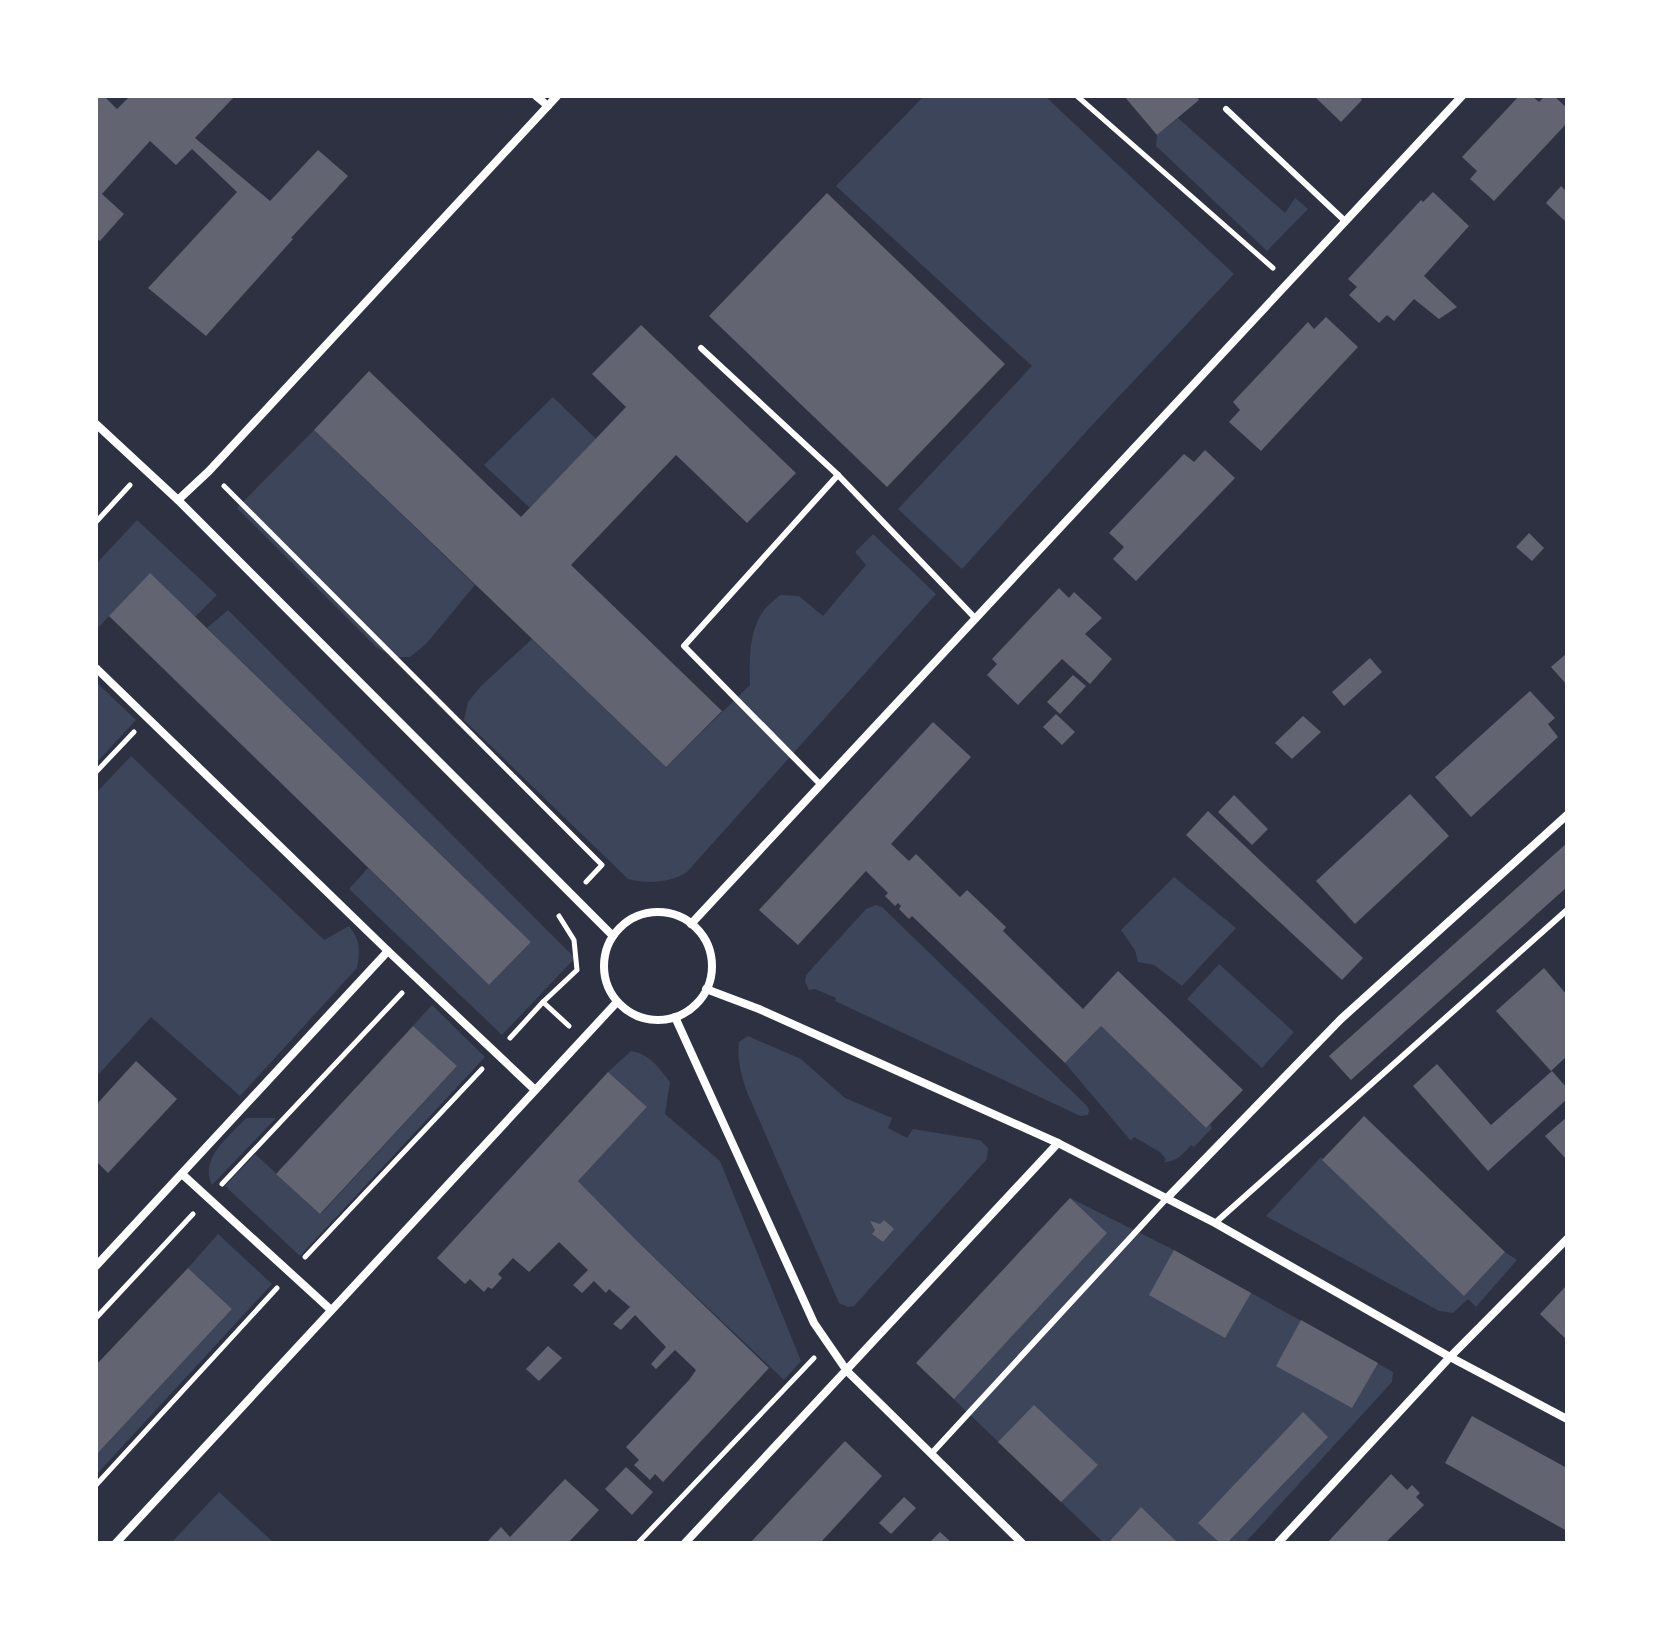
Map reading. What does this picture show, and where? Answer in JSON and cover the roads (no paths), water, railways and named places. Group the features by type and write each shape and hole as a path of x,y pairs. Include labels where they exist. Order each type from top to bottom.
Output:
{"street":[{"path":"536,96 548,106"},
{"path":"178,500 209,471 557,96"},
{"path":"691,924 1462,96"},
{"path":"96,424 178,500 613,936"},
{"path":"96,668 535,1090"},
{"path":"1166,1199 1341,1019 1567,815"},
{"path":"648,913 676,915 691,924 707,944 711,958 706,989 693,1007 675,1017 656,1020 628,1012 609,991 604,977 606,948 613,936 635,917 648,913"},
{"path":"96,1266 388,951"},
{"path":"706,989 759,1009 1058,1143 1215,1223 1450,1357 1567,1419"},
{"path":"116,1543 617,1002"},
{"path":"675,1017 814,1323 847,1371 1022,1543"},
{"path":"685,1543 1058,1143"},
{"path":"182,1174 331,1310"},
{"path":"1278,1543 1450,1357 1567,1239"}],"lane":[{"path":"1226,109 1345,221"},
{"path":"701,348 838,475 976,619"},
{"path":"821,785 684,646 838,475"},
{"path":"1215,1223 1567,910"},
{"path":"931,1454 1166,1199"}]}
